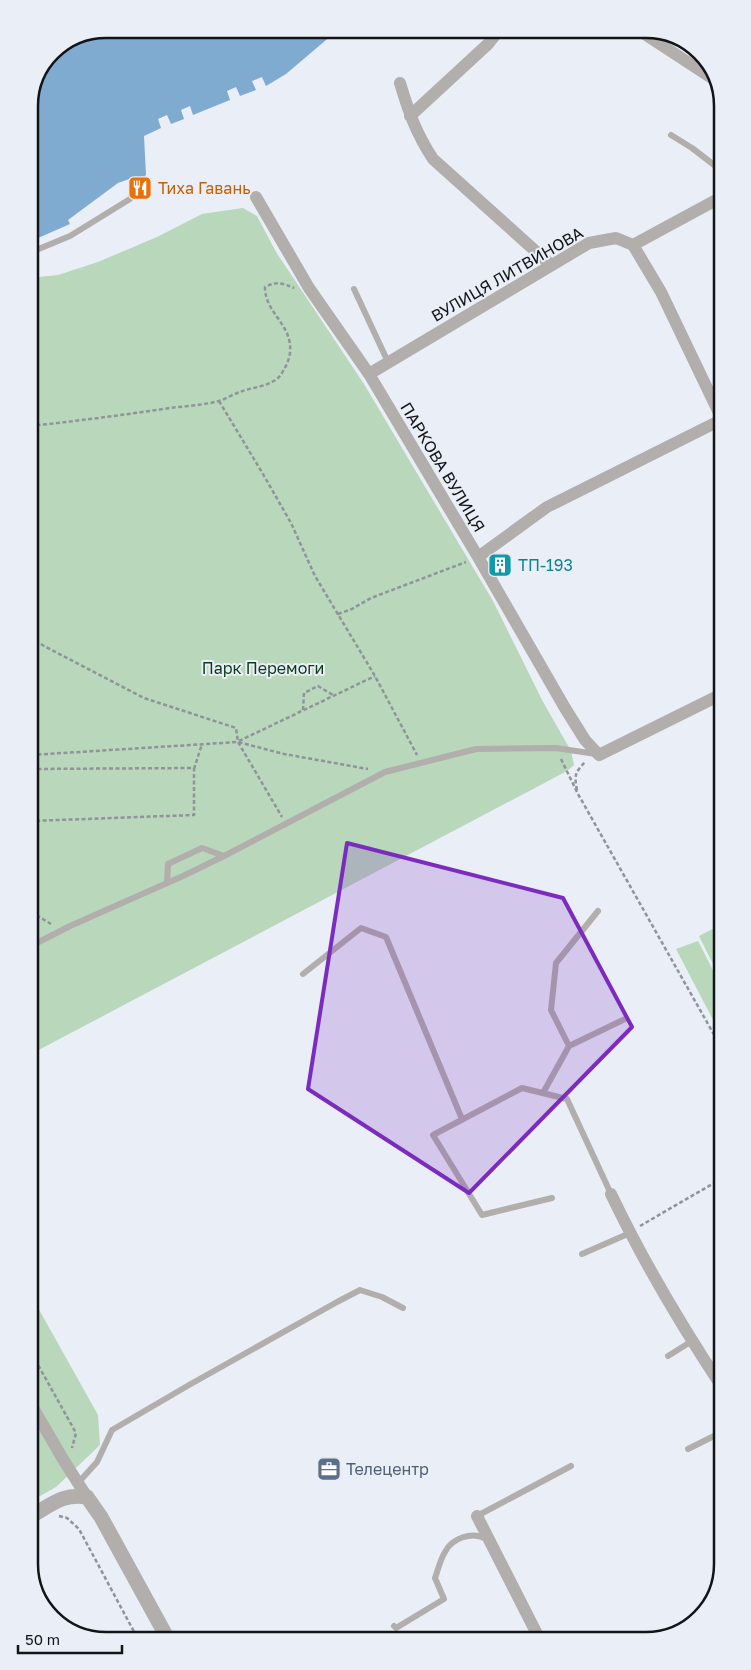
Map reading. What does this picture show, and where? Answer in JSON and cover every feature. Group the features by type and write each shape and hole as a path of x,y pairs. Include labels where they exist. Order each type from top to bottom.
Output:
{"street":[{"path":"410,116 493,38"},
{"path":"656,39 705,73"},
{"path":"400,83 410,116 419,137 433,159 551,265"},
{"name":"ПАРКОВА ВУЛИЦЯ","path":"256,197 309,288 369,374 565,708 585,740 599,755"},
{"path":"714,200 633,245 661,292 714,403"},
{"name":"ВУЛИЦЯ ЛИТВИНОВА","path":"369,374 588,243 616,238 633,245"},
{"path":"478,557 547,507 714,424"},
{"path":"599,755 714,698"},
{"path":"611,1194 630,1232 692,1341 714,1374"},
{"path":"38,1416 78,1483 101,1517 164,1632"},
{"path":"38,1512 63,1498 75,1495 87,1497"},
{"path":"477,1516 536,1632"}],"lane":[{"path":"671,135 714,165"},
{"path":"38,250 70,236 130,199"},
{"path":"354,289 388,362"},
{"path":"38,942 224,856 385,772 476,750 556,748 599,755"},
{"path":"167,883 168,864 193,852 202,848 224,856"},
{"path":"569,1046 551,1010 556,963 598,911"},
{"path":"303,974 361,928 386,937 462,1119"},
{"path":"543,1093 569,1046 625,1019"},
{"path":"552,1198 482,1214 433,1135 522,1088 567,1099 611,1194"},
{"path":"582,1254 630,1232"},
{"path":"78,1483 97,1462 112,1430 337,1302 360,1290 382,1297 403,1308"},
{"path":"668,1356 692,1341"},
{"path":"688,1449 714,1436"},
{"path":"477,1516 571,1466"},
{"path":"394,1626 396,1628 444,1599 435,1578 446,1550 462,1537 480,1536 489,1541"}],"path":[{"path":"38,425 134,414 219,401 240,392 262,386 278,378 286,367 290,353 289,340 284,327 269,307 265,297 265,287 272,283 281,283 295,289"},
{"path":"219,401 268,482 315,576 375,676 421,763"},
{"path":"338,614 352,609 371,598 454,568 478,557"},
{"path":"38,643 144,698 236,728 238,742 286,824"},
{"path":"238,742 375,676"},
{"path":"303,710 304,692 318,686 333,695"},
{"path":"38,755 238,742 284,754 385,772"},
{"path":"38,822 194,815 194,770 202,744"},
{"path":"556,748 578,794 714,1035"},
{"path":"578,794 574,778 577,772 585,762 599,755"},
{"path":"38,769 181,768 194,770"},
{"path":"38,916 62,930"},
{"path":"630,1232 714,1183"},
{"path":"38,1365 76,1434"},
{"path":"52,1515 67,1518 79,1529 134,1632"}],"highlighted area":[{"path":"347,843 563,898 632,1027 469,1193 308,1089"}],"green space":[{"name":"Парк Перемоги","path":"243,208 257,216 276,252 364,384 493,601 542,700 571,751 574,765 567,771 38,1050 38,277 58,275 98,262 157,237 202,214"},
{"path":"714,928 714,966 699,936"},
{"path":"698,941 714,972 714,1022 676,949"},
{"path":"38,1308 98,1415 100,1445 56,1487 38,1497"}],"water":[{"path":"105,37 329,37 286,74 266,86 262,77 252,81 256,90 240,96 236,87 227,91 230,100 193,115 190,106 181,110 184,119 171,124 167,115 158,119 161,128 144,136 146,175 138,181 135,177 118,183 68,220 70,224 38,238 38,101 44,75 61,54 79,43"}],"place":[{"name":"Тиха Гавань","path":"140,188"},
{"name":"ТП-193","path":"500,565"},
{"name":"Телецентр","path":"329,1469"}]}
